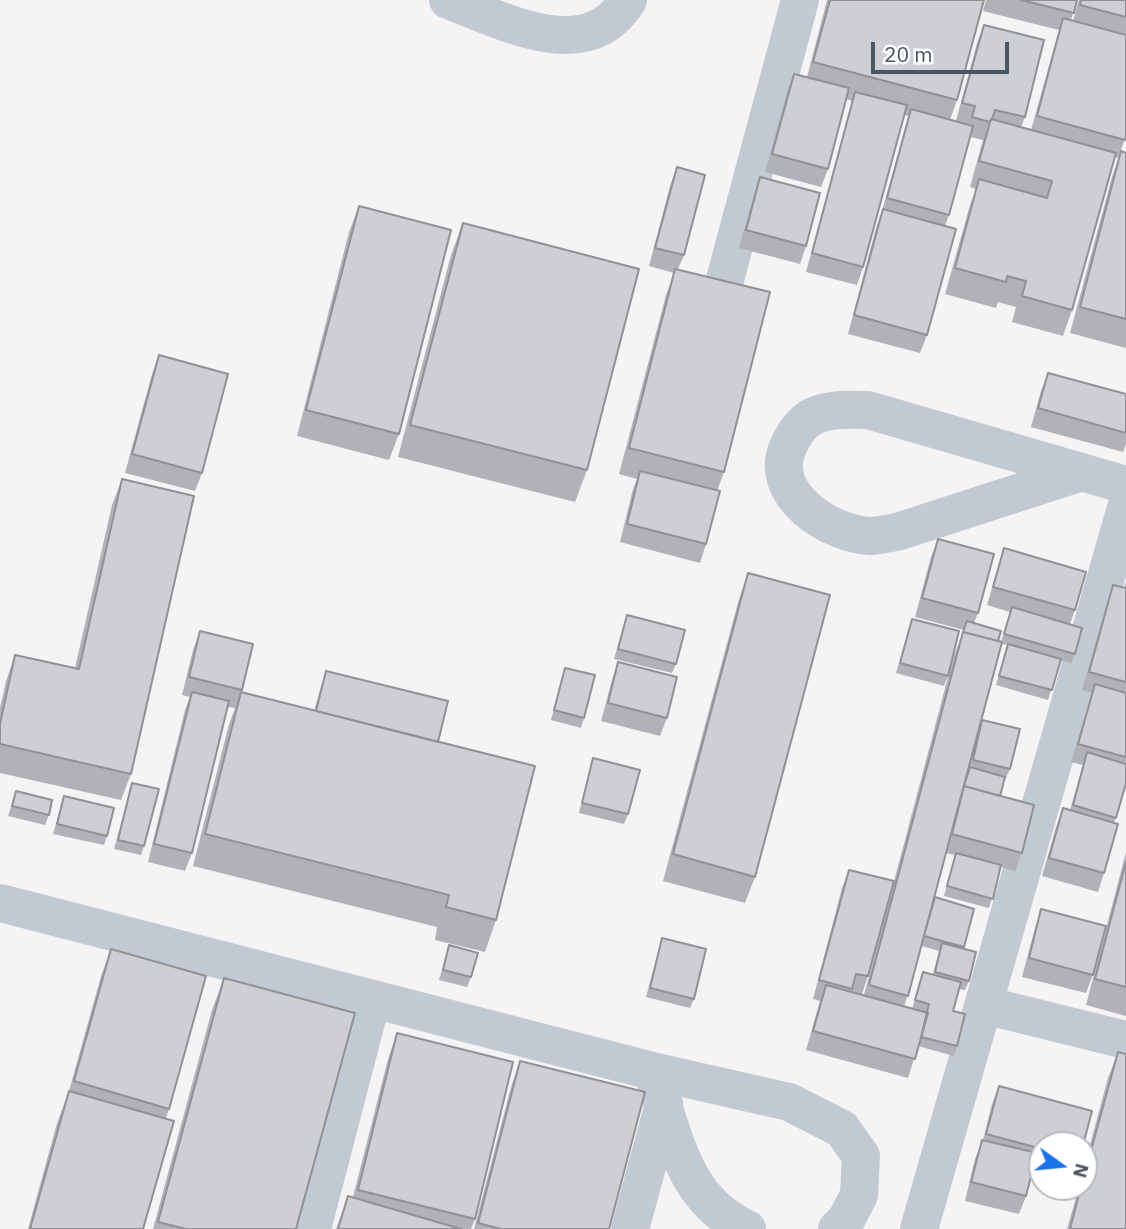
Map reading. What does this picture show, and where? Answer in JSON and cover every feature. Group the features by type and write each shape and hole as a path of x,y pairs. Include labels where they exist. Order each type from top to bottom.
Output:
{"street":[{"path":"448,0 530,30 567,36 602,29 621,12 628,0"},
{"path":"723,287 800,0"},
{"path":"1079,473 897,532 870,536 822,520 795,499 785,474 784,455 794,433 810,418 836,410 868,410 1126,485"},
{"path":"919,1229 1126,508"},
{"path":"0,903 372,999 658,1088 789,1102 842,1129 861,1156 859,1195 846,1220 836,1229"},
{"path":"312,1229 372,999"},
{"path":"984,1005 1126,1040"},
{"path":"630,1229 658,1088"},
{"path":"658,1088 681,1164 701,1195 734,1223 747,1229"}],"building":[{"path":"830,0 984,0 957,100 813,62"},
{"path":"1021,0 1077,0 1074,13"},
{"path":"1081,0 1126,0 1126,17 1080,5"},
{"path":"1063,18 1126,35 1125,140 1037,116"},
{"path":"984,25 1044,40 1025,117 995,110 990,122 972,117 975,106 962,103"},
{"path":"794,74 849,88 828,169 772,154"},
{"path":"855,92 907,105 863,267 812,253"},
{"path":"911,109 973,126 949,215 887,198"},
{"path":"991,119 1116,153 1072,310 1022,296 1026,281 1007,276 1006,282 955,268 979,179 1047,198 1052,181 979,161"},
{"path":"1121,151 1126,153 1126,319 1080,307"},
{"path":"677,167 705,175 684,255 655,248"},
{"path":"760,177 820,193 806,246 746,230"},
{"path":"359,206 451,230 399,434 306,410"},
{"path":"883,209 956,229 927,335 854,315"},
{"path":"463,223 639,269 587,470 410,425"},
{"path":"675,269 770,292 724,472 629,448"},
{"path":"159,355 228,374 202,473 132,454"},
{"path":"1048,373 1126,394 1126,433 1038,408"},
{"path":"640,471 720,491 706,544 627,524"},
{"path":"122,479 194,496 131,774 0,744 0,724 15,655 79,669"},
{"path":"938,539 994,554 978,613 922,598"},
{"path":"1004,548 1086,572 1075,610 993,587"},
{"path":"748,573 830,595 755,877 673,854"},
{"path":"1113,585 1126,588 1126,682 1089,672"},
{"path":"1012,607 1082,628 1075,654 1004,634"},
{"path":"627,615 685,630 676,664 618,649"},
{"path":"912,619 959,631 948,676 900,663"},
{"path":"967,621 1001,631 998,641 963,632"},
{"path":"200,631 253,644 242,690 189,677"},
{"path":"963,632 1002,642 908,996 869,985"},
{"path":"1008,644 1061,659 1052,690 999,676"},
{"path":"618,662 677,677 667,718 608,703"},
{"path":"565,668 595,675 584,718 554,710"},
{"path":"326,671 448,701 438,742 316,711"},
{"path":"1095,684 1126,693 1126,757 1078,744"},
{"path":"192,692 229,701 192,853 154,844"},
{"path":"241,692 535,766 496,920 446,907 449,895 205,834"},
{"path":"982,720 1020,729 1010,769 973,760"},
{"path":"1087,752 1126,764 1126,783 1116,818 1073,805"},
{"path":"593,758 640,770 628,814 582,803"},
{"path":"970,767 1005,777 1000,796 964,786"},
{"path":"132,783 159,789 144,846 118,840"},
{"path":"964,786 1034,805 1022,853 952,834"},
{"path":"16,791 52,800 49,815 12,806"},
{"path":"64,796 114,808 107,836 57,824"},
{"path":"1063,808 1118,824 1104,873 1049,858"},
{"path":"956,853 1001,865 993,899 947,886"},
{"path":"1126,862 1126,987 1095,979"},
{"path":"849,870 894,881 868,976 856,974 852,989 819,980"},
{"path":"935,897 974,909 964,947 924,936"},
{"path":"1041,909 1106,926 1093,975 1029,958"},
{"path":"662,938 706,949 694,999 650,988"},
{"path":"942,943 976,952 969,981 935,972"},
{"path":"449,945 478,953 471,977 443,970"},
{"path":"111,949 206,976 169,1109 74,1081"},
{"path":"923,972 961,982 953,1011 965,1014 957,1046 921,1037 929,1004 915,1000"},
{"path":"224,978 355,1013 296,1229 186,1229 158,1222"},
{"path":"826,985 928,1013 915,1059 813,1031"},
{"path":"397,1033 513,1062 475,1219 358,1190"},
{"path":"1118,1052 1126,1054 1126,1229 1070,1229 1077,1201 1098,1201 1096,1131"},
{"path":"520,1061 645,1092 609,1229 501,1229 478,1223"},
{"path":"999,1086 1092,1111 1087,1131 1028,1131 1028,1145 986,1134"},
{"path":"69,1091 174,1121 143,1229 30,1229"},
{"path":"982,1140 1028,1151 1026,1196 971,1182"},
{"path":"348,1196 461,1229 338,1229"}]}
